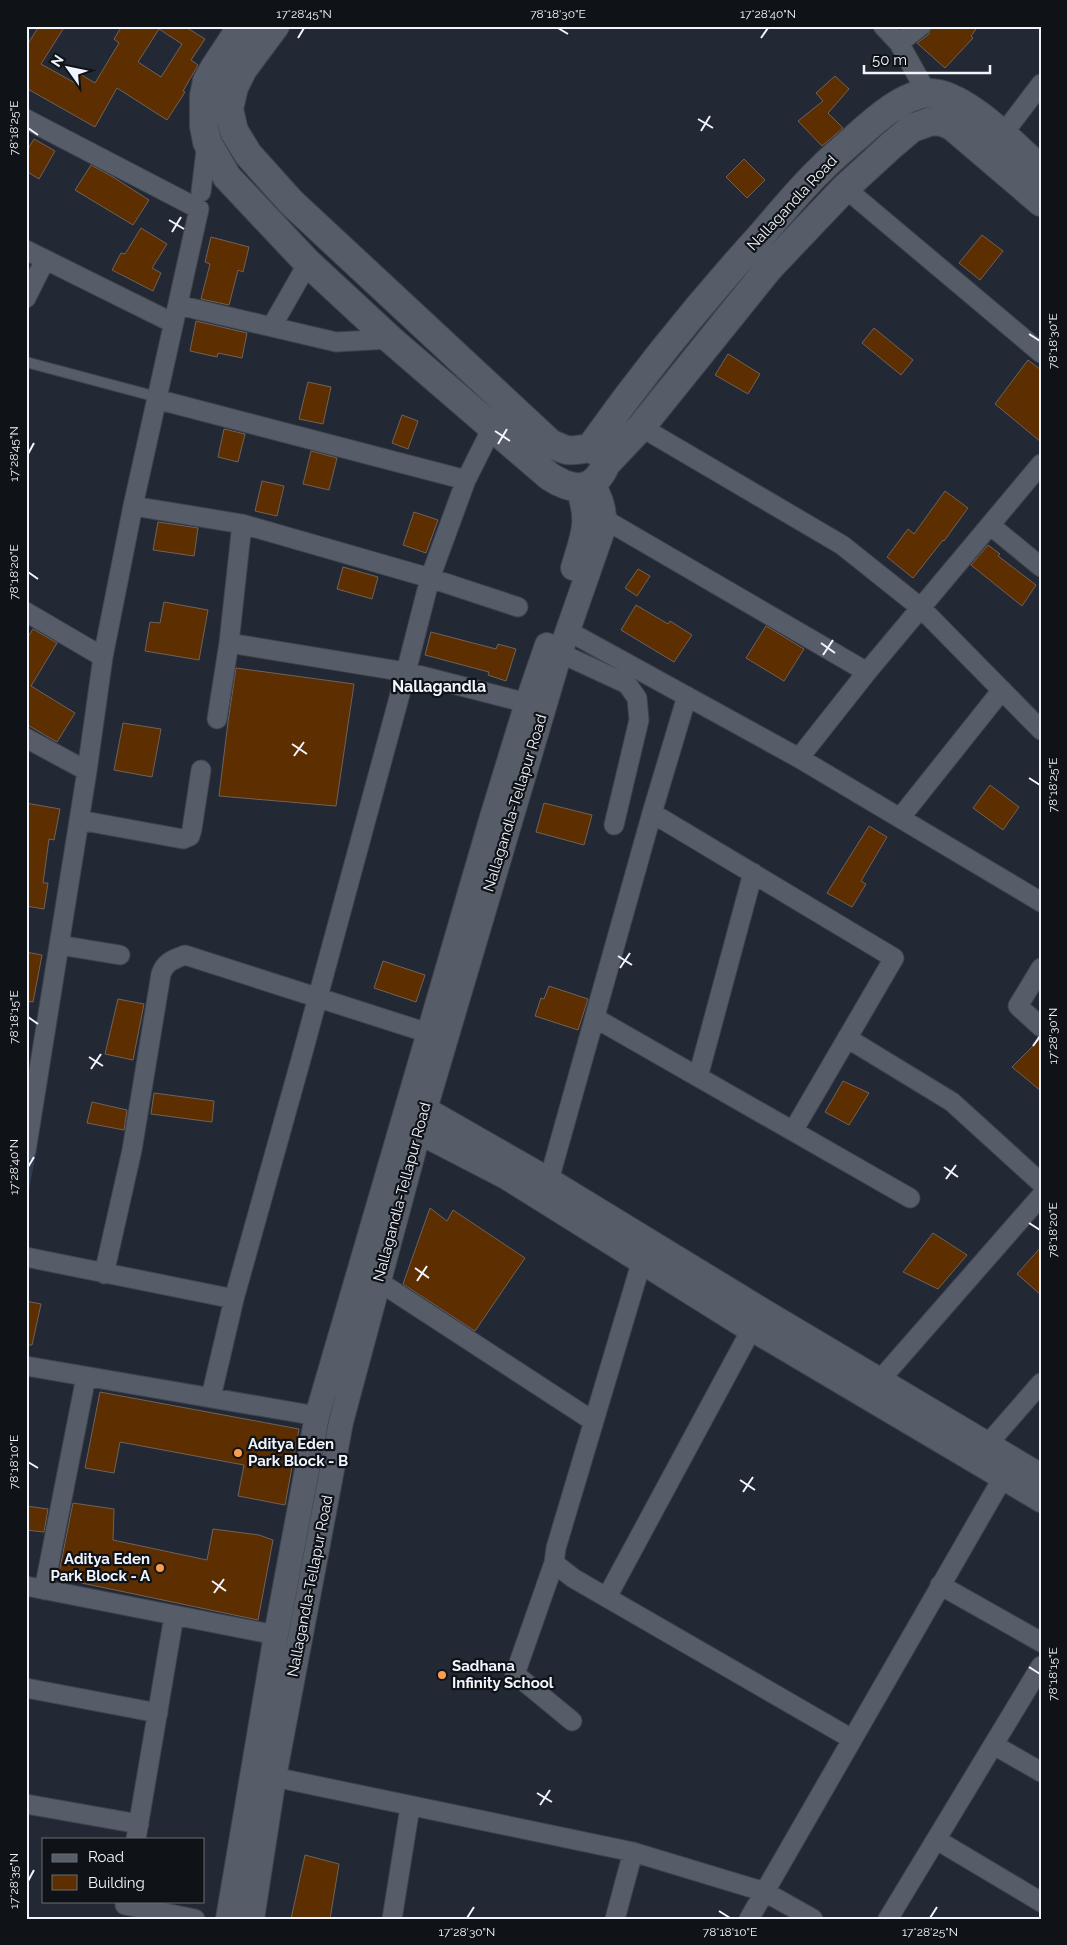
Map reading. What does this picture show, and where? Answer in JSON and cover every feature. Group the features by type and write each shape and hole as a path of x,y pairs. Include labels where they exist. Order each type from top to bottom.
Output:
{"main road":[{"path":"242,26 207,82 203,112 207,142 227,177 308,263 390,339 549,476 568,487 592,471 573,452 564,451 550,443 291,202 248,154 234,131 229,109 234,87 243,69 275,26"},
{"path":"927,93 942,94 956,100 1003,134 1041,170"},
{"name":"Nallagandla Road","path":"592,471 670,342 736,263 820,169 872,123 899,103 927,93"},
{"name":"Nallagandla Road","path":"592,471 640,427 769,268 845,188 912,128 932,121 952,126 1041,202"}],"street":[{"path":"883,26 900,43 927,93"},
{"path":"900,43 921,26"},
{"path":"1003,134 1041,84"},
{"path":"26,119 200,200"},
{"path":"26,1151 32,1073 59,945 103,657 133,506 200,200 207,142"},
{"path":"845,188 1041,353"},
{"path":"26,250 173,323"},
{"path":"26,298 45,260"},
{"path":"272,326 308,263"},
{"path":"178,305 336,342 390,339"},
{"path":"157,398 466,480"},
{"path":"640,427 842,544 921,608 1041,730"},
{"path":"210,1397 234,1299 301,1061 430,578 466,480 492,428"},
{"path":"799,758 867,672 1041,464"},
{"name":"Nallagandla-Tellapur Road","path":"228,1919 276,1635 318,1416 428,1033 604,526 602,500 592,471"},
{"name":"Nallagandla-Tellapur Road","path":"252,1919 274,1777 341,1422 501,819 527,704 584,532 592,471"},
{"path":"133,506 242,524 430,578 518,607"},
{"path":"604,519 867,672"},
{"path":"217,719 229,643 242,524"},
{"path":"990,525 1041,567"},
{"path":"26,612 103,657"},
{"path":"564,642 687,696 799,758 1039,898"},
{"path":"564,642 627,684 637,698 639,720 614,825"},
{"path":"229,643 406,672 527,704"},
{"path":"900,818 1002,690"},
{"path":"549,1180 652,813 687,696"},
{"path":"26,738 87,771"},
{"path":"79,820 183,839 190,836 192,829 201,770"},
{"path":"652,813 894,958 793,1131"},
{"path":"698,1077 753,873"},
{"path":"59,945 120,955"},
{"path":"104,1274 132,1150 164,968 170,961 185,955 428,1033"},
{"path":"1041,968 1018,1006 1041,1027"},
{"path":"595,1018 910,1198"},
{"path":"847,1038 952,1102 1041,1183"},
{"path":"422,1120 549,1180 650,1240 757,1320 1007,1469 1041,1476"},
{"path":"422,1120 506,1177 746,1327 757,1320"},
{"path":"880,1380 1041,1196"},
{"path":"572,1720 515,1674 554,1563 556,1548 593,1421 641,1262 650,1240"},
{"path":"26,1257 234,1299"},
{"path":"378,1281 593,1421"},
{"path":"757,1320 880,1380 987,1445 1007,1469 1041,1500"},
{"path":"607,1597 757,1320"},
{"path":"26,1366 318,1416"},
{"path":"86,1377 35,1588 276,1635"},
{"path":"987,1445 1041,1384"},
{"path":"749,1919 1007,1469"},
{"path":"554,1563 574,1578 852,1738"},
{"path":"940,1585 1041,1642"},
{"path":"26,1804 138,1831 174,1616"},
{"path":"888,1919 1041,1666"},
{"path":"26,1688 158,1714"},
{"path":"994,1745 1041,1772"},
{"path":"274,1777 410,1807 633,1852 765,1892 813,1919"},
{"path":"392,1919 410,1807"},
{"path":"937,1840 1041,1902"},
{"path":"615,1919 633,1852"},
{"path":"125,1908 195,1919"}],"lane":[{"path":"26,362 157,398"}],"shaded area":[{"path":"26,1150 36,1153 26,1205"}],"building":[{"path":"39,26 65,26 41,64 75,83 80,74 95,83 119,43 114,39 122,26 184,26 205,39 191,60 198,65 183,91 185,92 167,120 117,88 95,127 26,88 26,47","holes":["159,29 182,44 161,77 138,62"]},
{"path":"932,26 978,26 971,36 973,38 945,68 917,43 928,35"},
{"path":"835,76 849,89 828,113 843,128 822,146 798,121 823,101 816,93"},
{"path":"34,139 55,151 39,179 26,171 26,152"},
{"path":"744,159 765,180 747,198 726,177"},
{"path":"91,165 149,200 133,225 75,190"},
{"path":"141,228 167,244 152,268 161,273 153,291 112,270 121,253 125,254"},
{"path":"982,235 1003,251 980,280 959,263"},
{"path":"211,237 249,247 243,272 238,270 229,305 201,299 210,264 205,262"},
{"path":"196,321 247,333 242,358 218,353 217,357 190,351"},
{"path":"874,328 913,360 901,375 862,343"},
{"path":"728,354 760,374 748,394 715,375"},
{"path":"1028,360 1041,370 1041,442 995,404"},
{"path":"308,382 331,387 323,424 299,419"},
{"path":"402,415 418,421 408,449 392,443"},
{"path":"224,429 245,434 238,462 218,457"},
{"path":"311,451 337,458 329,490 303,484"},
{"path":"262,481 284,486 277,516 255,511"},
{"path":"945,491 968,508 944,541 913,578 887,557 908,529 914,534"},
{"path":"414,512 438,520 426,553 403,545"},
{"path":"158,522 198,528 194,556 153,550"},
{"path":"988,545 1000,554 998,556 1036,585 1022,606 971,565"},
{"path":"343,567 378,577 372,599 337,589"},
{"path":"638,569 650,576 637,596 625,588"},
{"path":"164,602 208,610 199,660 145,651 150,622 160,623"},
{"path":"636,605 668,624 670,621 692,635 674,662 621,630"},
{"path":"766,626 804,649 784,681 746,658"},
{"path":"33,629 57,643 31,686 75,713 57,742 26,724 26,640"},
{"path":"431,632 496,649 498,644 516,649 506,681 488,675 489,672 425,655"},
{"path":"236,668 354,684 336,806 219,796"},
{"path":"123,723 161,729 152,777 114,770"},
{"path":"990,785 1019,807 1003,830 973,808"},
{"path":"26,803 60,809 54,840 49,839 43,883 48,883 44,909 26,906"},
{"path":"544,803 592,815 584,845 536,832"},
{"path":"869,826 887,837 861,881 866,884 852,907 827,893"},
{"path":"26,952 42,955 33,1002 26,1001"},
{"path":"383,961 425,975 416,1002 374,988"},
{"path":"549,986 588,999 578,1030 535,1016 541,998 544,999"},
{"path":"118,999 144,1004 133,1060 105,1054"},
{"path":"1041,1038 1041,1091 1012,1067"},
{"path":"843,1081 869,1093 849,1125 825,1112"},
{"path":"154,1093 214,1101 212,1122 151,1114"},
{"path":"92,1102 127,1110 124,1130 87,1123"},
{"path":"430,1208 447,1221 453,1210 525,1258 475,1331 403,1284"},
{"path":"933,1233 967,1255 938,1289 903,1272"},
{"path":"1041,1247 1041,1295 1017,1274"},
{"path":"26,1301 41,1304 32,1345 26,1345"},
{"name":"Aditya Eden Park Block - B","path":"100,1392 299,1429 285,1505 238,1496 244,1465 120,1442 114,1473 85,1468"},
{"name":"Aditya Eden Park Block - A","path":"73,1503 114,1509 113,1540 207,1560 213,1529 259,1535 273,1540 258,1620 58,1578"},
{"path":"26,1506 48,1509 44,1532 26,1530"},
{"path":"305,1855 339,1864 330,1919 291,1919"}],"place":[{"name":"Aditya Eden Park Block - B","path":"238,1453"},
{"name":"Aditya Eden Park Block - A","path":"160,1568"},
{"name":"Sadhana Infinity School","path":"442,1675"}],"district":[{"name":"Nallagandla","path":"439,686"}]}
